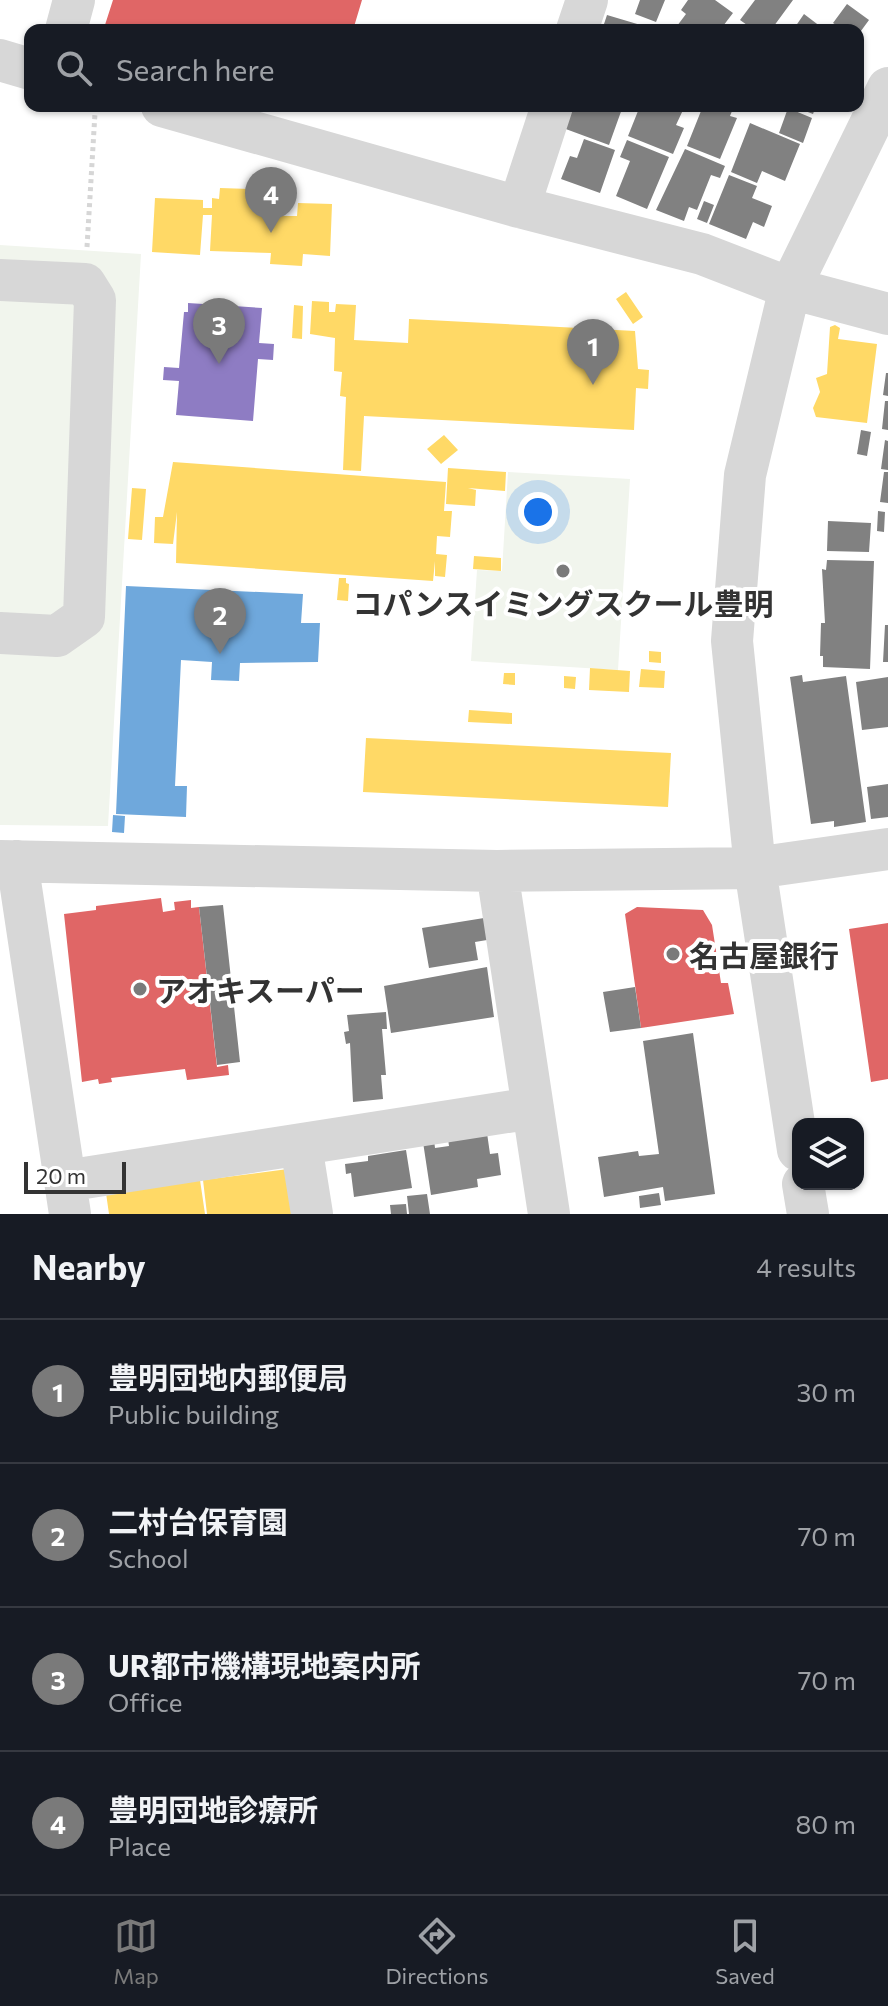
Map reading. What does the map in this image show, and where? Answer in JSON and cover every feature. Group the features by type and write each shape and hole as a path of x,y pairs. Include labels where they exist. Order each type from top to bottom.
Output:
{"street":[{"path":"68,24 74,0"},
{"path":"579,24 587,0"},
{"path":"0,60 24,67"},
{"path":"793,1118 755,868 732,641 745,475 790,288 888,88"},
{"path":"183,112 519,207 702,254 790,288 888,314"},
{"path":"519,207 550,112"},
{"path":"0,280 85,284 95,300 84,617 57,636 0,633"},
{"path":"533,1108 301,1145 67,1198 8,861 497,871 755,868 888,849"},
{"path":"497,871 549,1214"},
{"path":"301,1145 312,1214"},
{"path":"804,1190 808,1214"}],"path":[{"path":"85,284 95,113"}],"shaded area":[{"path":"0,245 141,254 108,826 0,825"},
{"name":"コパンスイミングスクール豊明","path":"508,472 630,479 618,670 471,661 477,570 502,571"}],"building: Homes":[{"path":"220,188 250,189 250,200 280,201 280,216 297,216 298,203 332,204 330,256 303,254 302,266 270,264 271,253 210,251 212,215 203,215 200,255 152,252 155,198 203,200 203,208 212,208 212,198 219,199"},
{"path":"626,292 643,317 633,324 616,299"},
{"path":"312,301 329,302 329,312 335,312 336,304 356,305 354,340 408,343 409,319 635,331 638,369 649,370 648,389 636,388 634,430 364,416 361,471 343,470 346,397 340,396 342,372 334,371 335,338 310,334"},
{"path":"294,305 303,306 302,339 292,338"},
{"path":"835,325 840,328 838,339 877,344 867,423 816,417 813,408 820,392 816,378 827,374 830,327"},
{"path":"444,435 458,450 441,464 427,449"},
{"path":"173,462 446,482 444,511 452,511 450,537 437,536 436,554 447,555 445,577 435,576 435,561 433,581 176,563 177,512 173,544 154,543 155,517 163,517"},
{"path":"448,468 506,472 505,491 468,488 476,490 475,506 446,504"},
{"path":"132,488 146,489 142,540 128,539"},
{"path":"474,556 501,558 501,571 473,569"},
{"path":"339,578 346,578 349,584 348,601 337,600"},
{"path":"649,651 661,652 661,663 649,662"},
{"path":"590,668 630,671 629,692 589,690"},
{"path":"641,669 665,671 664,688 639,687"},
{"path":"504,673 515,673 515,685 503,684"},
{"path":"564,676 576,677 575,689 564,688"},
{"path":"469,710 512,713 512,724 468,722"},
{"path":"366,738 671,753 668,807 363,792"},
{"path":"288,1169 294,1214 207,1214 203,1180"},
{"path":"200,1180 205,1214 109,1214 106,1193"}],"building: Shops":[{"path":"113,0 362,0 355,24 105,24"},
{"name":"アオキスーパー","path":"161,898 163,912 175,910 174,902 191,900 191,908 199,907 217,1067 228,1065 229,1075 187,1080 185,1069 111,1078 112,1082 99,1084 98,1079 82,1082 64,914 96,910 96,906"},
{"name":"名古屋銀行","path":"637,907 703,910 712,925 721,983 728,983 734,1014 641,1028 625,914"},
{"path":"888,923 888,1079 871,1082 849,929"}],"building: Offices":[{"path":"188,303 262,308 259,343 274,344 273,360 258,359 253,421 176,415 179,381 163,380 164,367 179,368 184,312 188,312"}],"building: Schools":[{"path":"126,586 303,594 301,623 320,623 318,662 240,663 239,681 211,680 212,662 181,660 175,786 187,786 186,817 116,814"},
{"path":"113,815 125,816 124,833 112,832"}],"building: Other":[{"path":"640,0 665,0 656,22 635,14"},
{"path":"688,0 715,0 733,13 725,24 678,24 686,14 681,10"},
{"path":"755,0 793,0 775,24 746,24 740,20"},
{"path":"847,4 869,20 864,27 864,24 833,23"},
{"path":"804,14 817,24 797,24"},
{"path":"607,15 637,24 604,24"},
{"path":"569,112 621,112 609,145 563,128"},
{"path":"638,112 682,112 676,125 684,128 673,154 628,136"},
{"path":"701,112 732,112 730,116 737,118 720,159 687,146"},
{"path":"787,112 798,112 812,118 803,143 779,133"},
{"path":"750,123 800,144 785,181 762,171 757,183 731,172"},
{"path":"584,139 615,150 600,193 561,179 570,156 577,158"},
{"path":"627,140 669,157 647,209 616,196 630,161 620,157"},
{"path":"685,149 725,166 720,178 711,175 697,210 689,207 684,221 656,210"},
{"path":"729,175 757,186 752,198 772,206 764,227 753,222 746,239 709,224"},
{"path":"704,201 714,205 707,223 697,219"},
{"path":"888,373 888,396 883,395"},
{"path":"885,401 888,401 888,430 882,429"},
{"path":"861,430 871,432 867,456 857,454"},
{"path":"885,440 888,441 888,470 881,469"},
{"path":"884,472 888,472 888,503 880,502"},
{"path":"878,511 885,512 884,532 877,531"},
{"path":"828,521 871,523 869,552 827,551"},
{"path":"827,560 874,561 870,669 823,667 823,656 820,656 821,623 825,623 822,569 826,570"},
{"path":"885,625 888,625 888,662 883,662"},
{"path":"802,675 803,682 846,676 866,822 834,827 834,821 811,824 790,677"},
{"path":"888,677 888,727 862,730 856,682"},
{"path":"888,784 888,817 871,819 867,787"},
{"path":"223,905 240,1062 217,1065 199,907"},
{"path":"484,918 487,940 475,942 478,960 429,968 422,928"},
{"path":"487,967 494,1017 391,1033 384,986"},
{"path":"635,987 641,1028 610,1032 603,992"},
{"path":"386,1012 387,1029 382,1029 386,1075 381,1075 383,1099 353,1102 350,1043 346,1044 344,1032 349,1031 347,1015"},
{"path":"693,1033 715,1194 665,1201 663,1187 604,1197 598,1157 638,1151 639,1156 659,1154 643,1041"},
{"path":"487,1133 490,1154 498,1153 501,1175 477,1179 478,1187 431,1195 423,1142 434,1140 435,1148 449,1146 448,1139"},
{"path":"406,1150 412,1188 354,1197 351,1173 346,1174 345,1164 368,1161 368,1156"},
{"path":"659,1193 661,1205 640,1208 639,1196"},
{"path":"427,1194 430,1214 409,1214 407,1196"},
{"path":"406,1204 407,1214 391,1214 390,1205"}],"place":[{"name":"豊明団地診療所","path":"271,233"},
{"name":"UR都市機構現地案内所","path":"219,364"},
{"name":"豊明団地内郵便局","path":"593,385"},
{"name":"コパンスイミングスクール豊明","path":"563,571"},
{"name":"二村台保育園","path":"220,654"},
{"name":"名古屋銀行","path":"673,954"},
{"name":"アオキスーパー","path":"140,989"}]}
